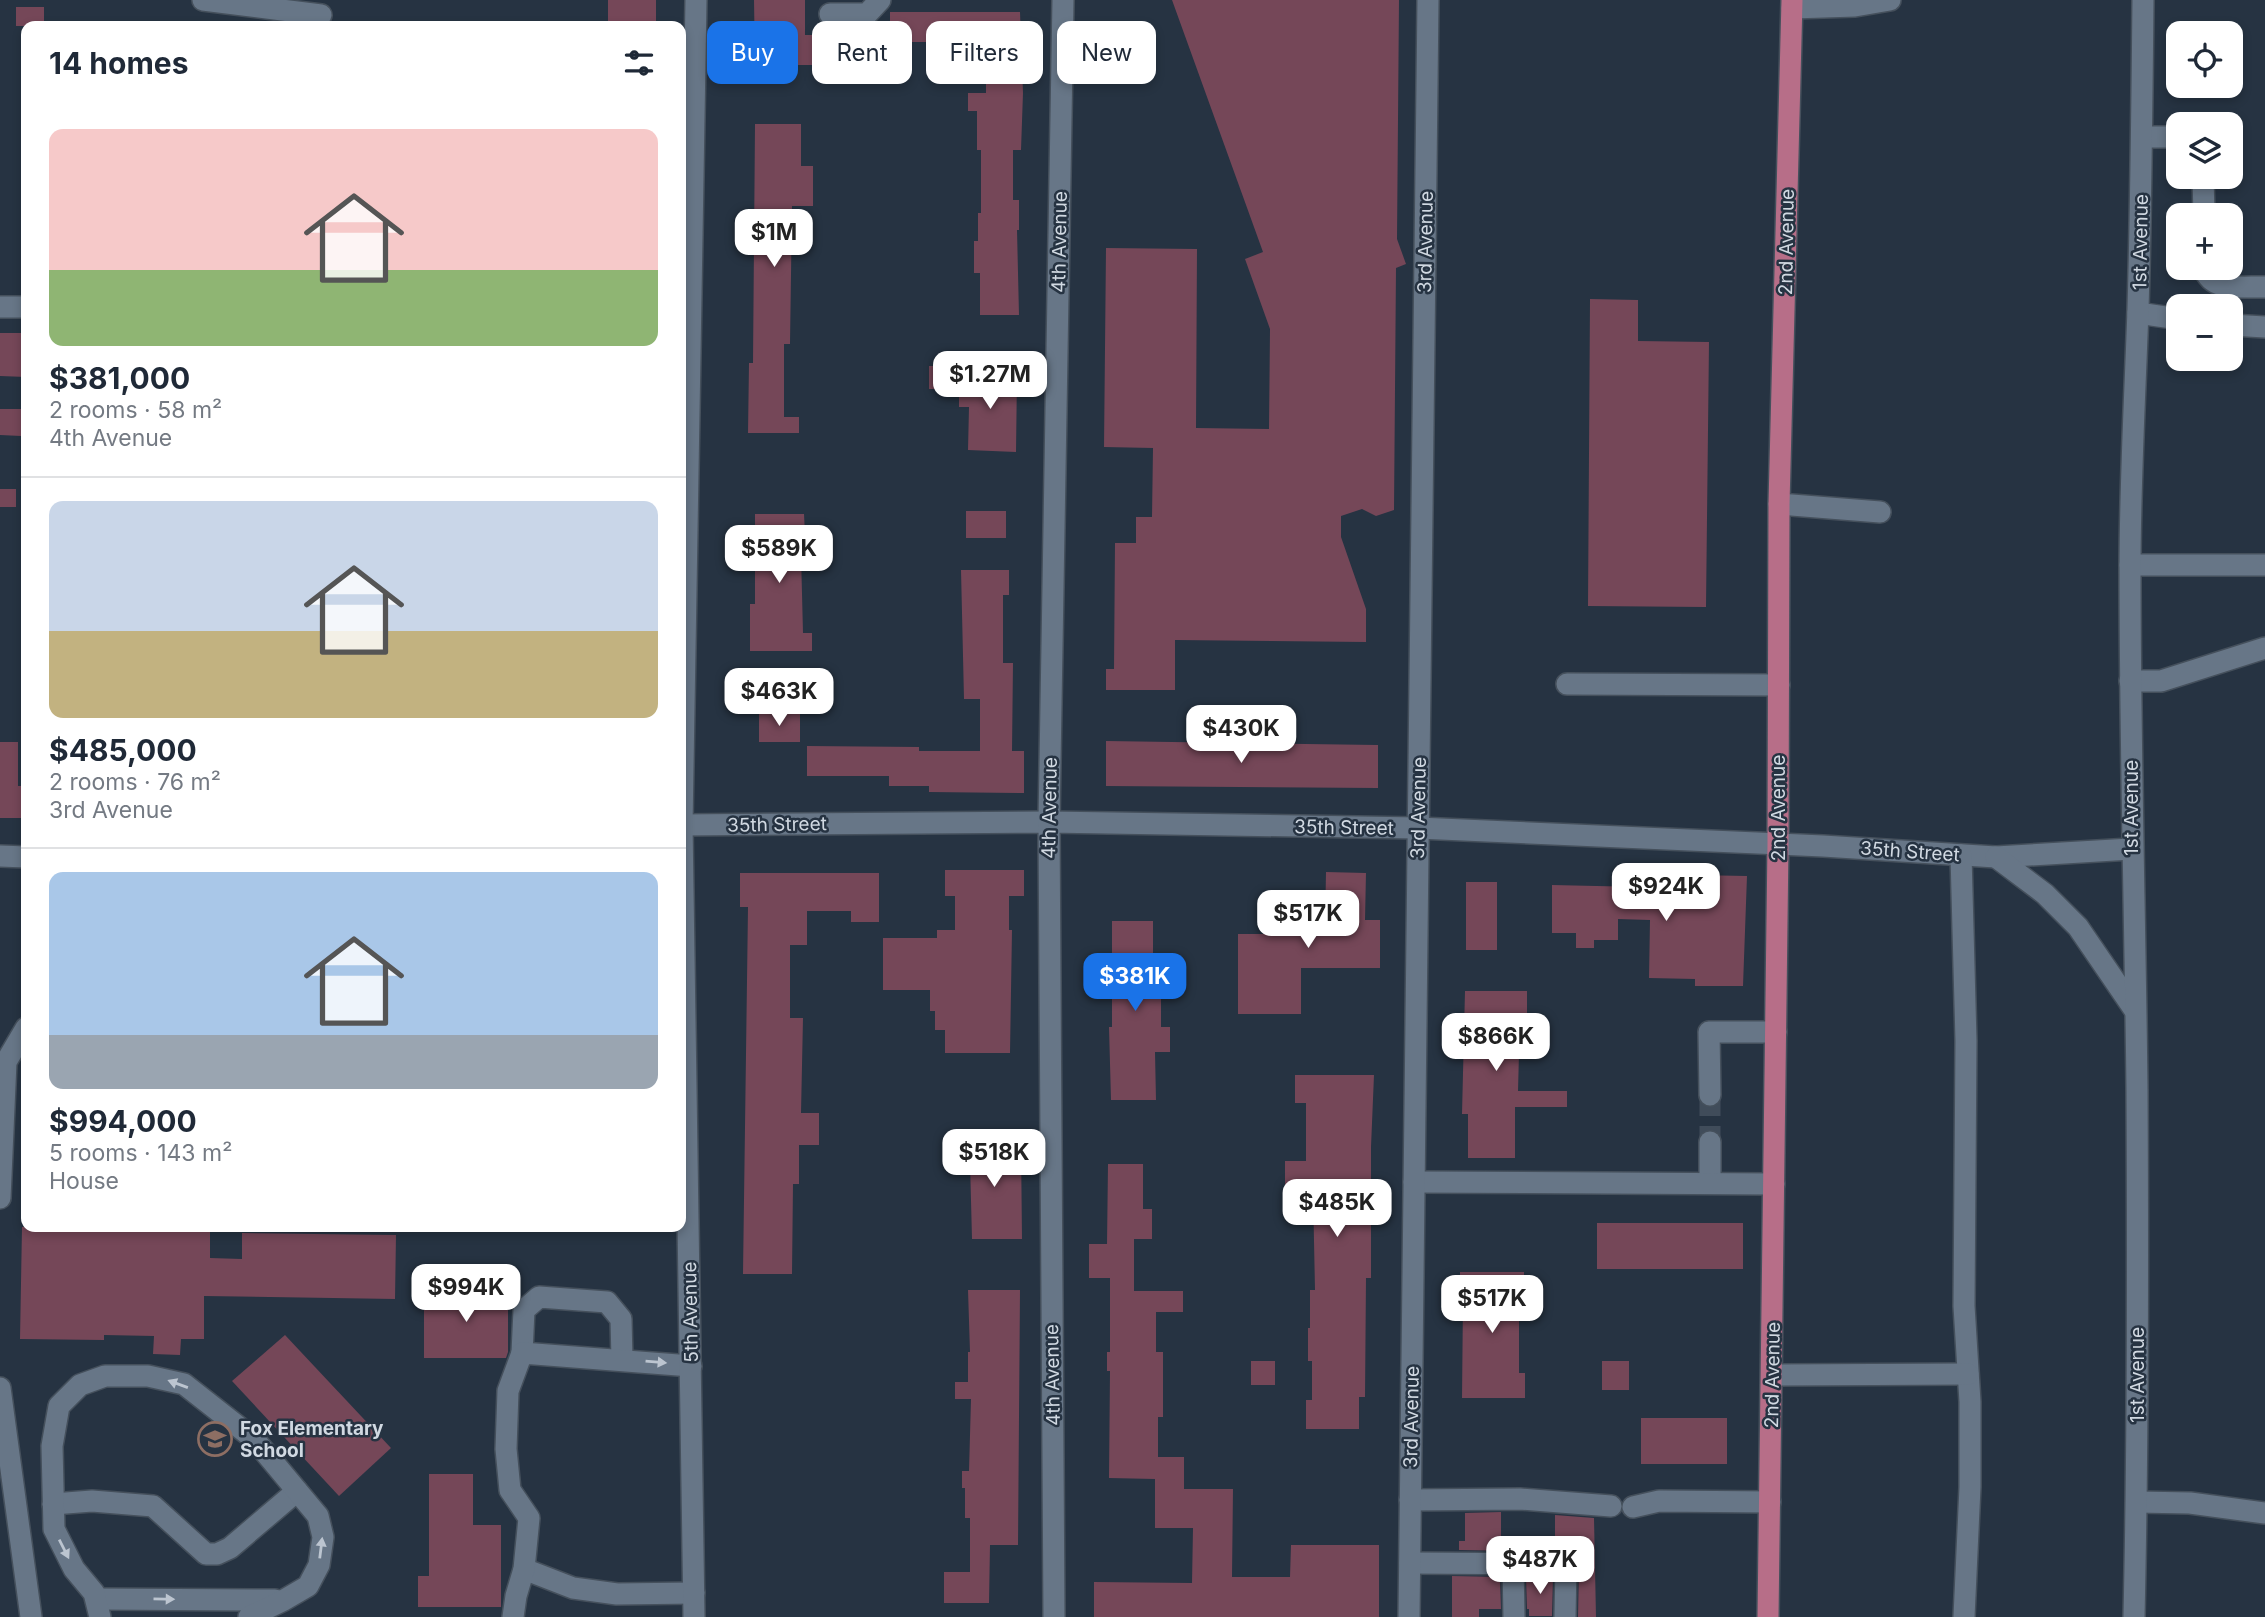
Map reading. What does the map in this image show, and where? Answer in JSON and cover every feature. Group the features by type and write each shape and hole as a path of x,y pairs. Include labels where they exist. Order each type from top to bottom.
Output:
{"main road":[{"name":"2nd Avenue","path":"1768,1617 1778,844 1779,504 1792,4"}],"street":[{"path":"203,0 322,14"},
{"name":"5th Avenue","path":"686,442 696,0"},
{"path":"830,14 867,14 880,0"},
{"name":"4th Avenue","path":"1054,1617 1048,1058 1049,822 1063,0"},
{"name":"3rd Avenue","path":"1409,1617 1428,0"},
{"name":"1st Avenue","path":"2134,1617 2137,1502 2136,1011 2131,849 2130,565 2133,385 2138,313 2143,0"},
{"path":"1792,4 1855,6 1883,1"},
{"path":"2142,137 2166,137"},
{"path":"2209,280 2220,286 2265,287"},
{"path":"0,307 21,307"},
{"path":"2138,313 2166,317"},
{"path":"2243,326 2265,327"},
{"path":"1779,504 1880,512"},
{"path":"2130,565 2265,565"},
{"path":"2130,681 2161,681 2265,648"},
{"path":"1567,684 1779,685"},
{"name":"35th Street","path":"686,825 1049,822 1418,828 1996,857 2131,849"},
{"path":"1961,855 1966,1041 1964,1306 1970,1488 1964,1617"},
{"path":"0,856 21,857"},
{"path":"1996,857 2045,894 2078,927 2136,1011"},
{"path":"1710,1095 1709,1032 1776,1032"},
{"path":"0,1198 6,1062 21,1036"},
{"name":"5th Avenue","path":"686,1096 694,1617"},
{"path":"1710,1142 1710,1183"},
{"path":"1414,1182 1774,1184"},
{"path":"513,1617 524,1569 529,1518 510,1490 506,1449 508,1391 522,1353 524,1310 539,1297 607,1302 621,1319 622,1359"},
{"path":"522,1353 691,1366"},
{"path":"1772,1375 1968,1374"},
{"path":"249,1617 285,1601 308,1586 319,1565 323,1537 318,1516 254,1439 184,1384 148,1376 105,1376 80,1385 59,1406 52,1446 54,1529 74,1569 94,1593 98,1608 285,1601"},
{"path":"0,1388 31,1617"},
{"path":"53,1504 92,1501 153,1506 206,1554 217,1554 230,1548 297,1491"},
{"path":"1410,1500 1520,1499 1611,1506"},
{"path":"1633,1507 1659,1501 1770,1502"},
{"path":"2137,1502 2190,1503 2265,1513"},
{"path":"1410,1563 1566,1564 1565,1617"},
{"path":"1513,1564 1514,1617"},
{"path":"524,1569 573,1588 617,1594 694,1593"}],"building":[{"path":"608,0 656,0 656,21 608,21"},
{"path":"754,0 805,0 805,35 812,35 812,65 798,65 798,21 754,21"},
{"path":"1172,0 1399,0 1397,239 1406,264 1396,268 1394,510 1376,516 1362,509 1341,516 1341,537 1366,609 1366,642 1175,640 1175,690 1106,690 1106,669 1114,669 1115,543 1136,543 1136,517 1152,517 1153,448 1104,447 1106,248 1197,249 1196,428 1269,429 1270,329 1245,259 1263,252"},
{"path":"16,7 44,7 44,21 21,21 21,26 16,26"},
{"path":"890,12 1020,12 1020,21 926,21 926,42 912,42 912,21 890,21"},
{"path":"986,84 1023,84 1021,150 1013,150 1013,200 1019,200 1019,315 980,315 980,273 974,273 974,241 978,241 978,213 981,213 981,150 977,150 977,111 968,111 968,93 986,93"},
{"path":"755,124 801,124 801,166 813,166 813,206 792,206 790,344 784,344 784,417 799,417 799,433 748,433 749,363 753,363"},
{"path":"1590,299 1638,300 1638,341 1709,342 1706,607 1588,606"},
{"path":"0,333 21,333 21,377 0,376"},
{"path":"929,366 958,366 958,389 929,389"},
{"path":"959,375 1017,375 1016,452 968,450 969,407 959,407"},
{"path":"0,409 21,409 21,436 0,435"},
{"path":"0,489 16,489 16,507 0,507"},
{"path":"966,511 1006,511 1006,538 966,538"},
{"path":"755,514 804,514 806,554 801,554 803,633 812,633 812,651 750,651 750,604 755,604"},
{"path":"961,570 1009,570 1009,595 1003,595 1003,663 1013,663 1012,751 1024,751 1024,793 929,792 929,786 889,786 889,776 807,776 807,746 919,747 919,751 980,751 980,699 964,699"},
{"path":"759,714 800,714 800,742 759,742"},
{"path":"1106,741 1378,745 1378,788 1106,786"},
{"path":"0,742 18,742 21,818 0,818"},
{"path":"945,870 1024,870 1024,896 1009,896 1009,930 1012,930 1010,1053 945,1053 945,1030 935,1030 935,1011 930,1011 930,990 883,990 883,938 937,938 937,930 955,930 955,896 945,896"},
{"path":"1326,872 1366,873 1365,920 1380,920 1380,968 1301,968 1301,1014 1238,1014 1238,934 1308,934 1308,923 1325,924"},
{"path":"740,873 879,873 879,922 851,922 851,911 807,911 807,945 790,945 790,1018 803,1018 801,1113 819,1113 819,1145 799,1145 799,1184 793,1184 792,1274 743,1274 748,907 740,907"},
{"path":"1641,874 1747,876 1743,986 1695,986 1695,979 1649,978 1650,920 1618,919 1618,940 1594,940 1594,948 1576,948 1576,933 1552,933 1552,885 1641,887"},
{"path":"1466,882 1497,882 1497,950 1466,950"},
{"path":"1112,921 1153,921 1153,967 1161,967 1161,1027 1170,1027 1170,1052 1155,1052 1156,1100 1111,1100 1109,1027 1112,1027"},
{"path":"1465,991 1527,991 1527,1016 1520,1016 1518,1091 1567,1091 1567,1107 1515,1107 1515,1158 1468,1158 1468,1114 1462,1114"},
{"path":"1295,1075 1374,1075 1371,1278 1366,1278 1365,1397 1359,1397 1359,1429 1306,1429 1306,1400 1312,1400 1312,1361 1308,1361 1308,1328 1310,1290 1315,1290 1313,1192 1285,1192 1285,1161 1306,1161 1306,1103 1295,1103"},
{"path":"955,1144 1021,1144 1022,1239 972,1239 970,1162 955,1162"},
{"path":"1108,1164 1143,1164 1143,1209 1152,1209 1152,1239 1134,1239 1134,1291 1183,1291 1183,1312 1156,1312 1156,1352 1163,1352 1163,1417 1158,1417 1158,1457 1184,1457 1184,1489 1233,1489 1232,1577 1290,1577 1291,1545 1379,1545 1379,1617 1094,1617 1094,1582 1192,1583 1193,1528 1155,1528 1155,1479 1109,1478 1110,1371 1107,1371 1107,1352 1110,1352 1110,1278 1089,1278 1089,1244 1107,1244"},
{"path":"1597,1223 1743,1223 1743,1269 1597,1269"},
{"path":"22,1232 210,1232 210,1258 242,1259 242,1233 396,1235 395,1299 204,1296 204,1339 181,1339 180,1355 153,1354 154,1336 104,1335 104,1340 20,1339"},
{"path":"1460,1272 1524,1272 1524,1298 1519,1298 1519,1373 1525,1373 1525,1398 1462,1398 1463,1298 1460,1298"},
{"path":"424,1290 508,1290 506,1358 424,1358"},
{"path":"968,1290 1020,1290 1018,1545 990,1545 989,1603 944,1603 944,1572 970,1572 970,1518 965,1518 962,1471 969,1471 971,1399 955,1399 955,1382 968,1382"},
{"path":"285,1335 391,1448 339,1496 232,1381"},
{"path":"1251,1361 1275,1361 1275,1385 1251,1385"},
{"path":"1602,1361 1629,1361 1629,1390 1602,1390"},
{"path":"1641,1418 1727,1418 1727,1464 1641,1464"},
{"path":"429,1474 473,1474 473,1525 501,1525 501,1607 418,1607 418,1576 429,1576"},
{"path":"1501,1512 1501,1541 1555,1541 1555,1515 1594,1518 1596,1617 1578,1617 1579,1564 1572,1552 1459,1550 1459,1541 1465,1541 1465,1513"},
{"path":"1452,1576 1500,1577 1501,1609 1479,1609 1479,1617 1452,1617"},
{"path":"1526,1577 1553,1577 1552,1616 1529,1616"}],"tunnel":[{"path":"1710,1095 1710,1142"}],"place":[{"name":"Fox Elementary School","path":"215,1439"}]}
